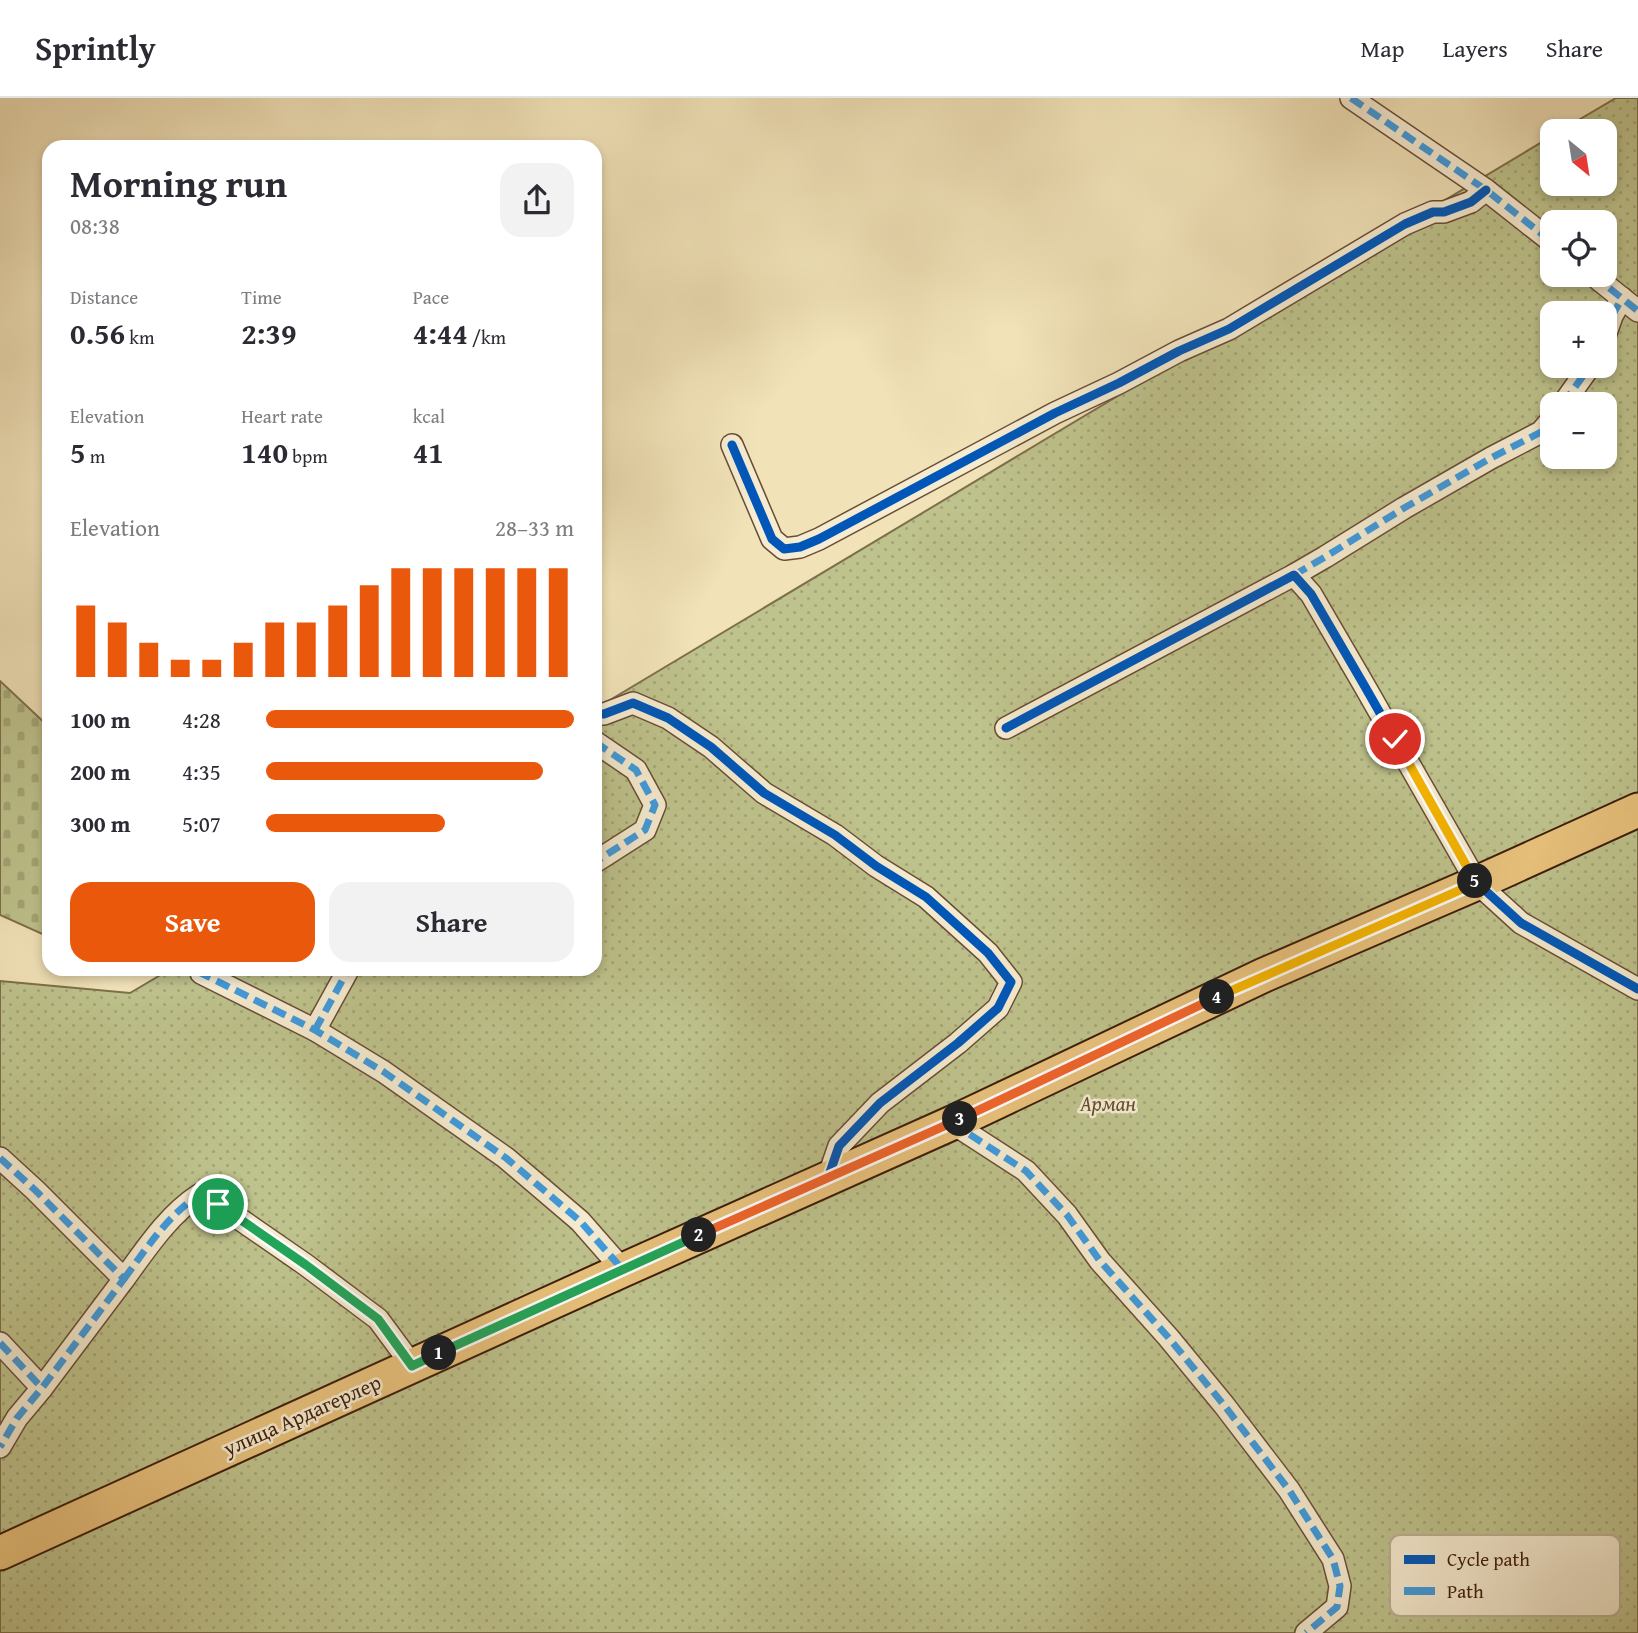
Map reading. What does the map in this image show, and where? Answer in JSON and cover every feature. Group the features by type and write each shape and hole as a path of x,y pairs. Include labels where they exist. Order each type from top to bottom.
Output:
{"main road":[{"name":"улица Ардагерлер","path":"0,1553 952,1123 1264,975 1638,810"}],"street":[{"path":"1351,98 1486,190 1540,233"},
{"path":"732,445 772,539 784,549 800,547 819,540 1055,413 1229,329 1405,224 1433,212 1444,212 1471,202 1486,190"},
{"path":"1608,287 1630,304"},
{"path":"1006,728 1294,575 1404,508 1540,431"},
{"path":"1294,575 1311,594 1476,883 1521,923 1638,989"},
{"path":"602,714 633,703 668,718 711,747 764,793 835,835 876,866 926,897 988,953 1011,982 998,1008 958,1043 880,1102 839,1146 828,1178"},
{"path":"602,747 636,770 655,805 645,830 602,858"},
{"path":"207,976 315,1030 384,1072 506,1158 580,1221 623,1270"},
{"path":"315,1030 345,976"},
{"path":"952,1123 1026,1171 1067,1215 1100,1261 1168,1337 1289,1490 1333,1559 1340,1586 1337,1607 1306,1633"},
{"path":"0,1158 124,1279"},
{"path":"0,1447 18,1418 147,1247 185,1204 199,1195 218,1204 295,1257 378,1319 412,1366"},
{"path":"0,1343 42,1388"}],"green space":[{"name":"Арман","path":"1616,98 1638,98 1638,1633 0,1633 0,981 130,993 159,976 602,976 602,705 1540,143 1540,196 1617,196 1617,119 1580,119"},
{"path":"0,681 42,720 42,934 0,915"}],"marked path":[{"path":"1351,98 1486,190 1540,233"},
{"path":"1608,287 1638,311"},
{"path":"1617,307 1622,298"},
{"path":"1572,392 1581,378"},
{"path":"1294,575 1404,508 1540,433"},
{"path":"602,747 636,770 655,805 645,830 602,858"},
{"path":"207,976 315,1030 384,1072 506,1158 580,1221 623,1270"},
{"path":"315,1030 345,976"},
{"path":"952,1123 1026,1171 1067,1215 1100,1261 1168,1337 1289,1490 1333,1559 1340,1586 1337,1607 1306,1633"},
{"path":"0,1158 124,1279 17,1418 0,1447"},
{"path":"124,1279 167,1222 199,1195 228,1211 306,1265 378,1319 412,1365"},
{"path":"0,1343 42,1388"}],"cycle path":[{"path":"732,445 772,539 784,549 800,547 1055,413 1229,329 1405,224 1433,212 1444,212 1471,202 1486,190"},
{"path":"1006,728 1294,575 1311,594 1477,883 1521,923 1638,989"},
{"path":"602,714 633,703 668,718 711,747 764,793 835,835 876,866 926,897 988,953 1011,982 998,1008 958,1043 880,1103 839,1146 828,1178"}],"route":[{"path":"218,1204 378,1319 412,1366 952,1123 1264,975 1476,883 1395,739"}]}
